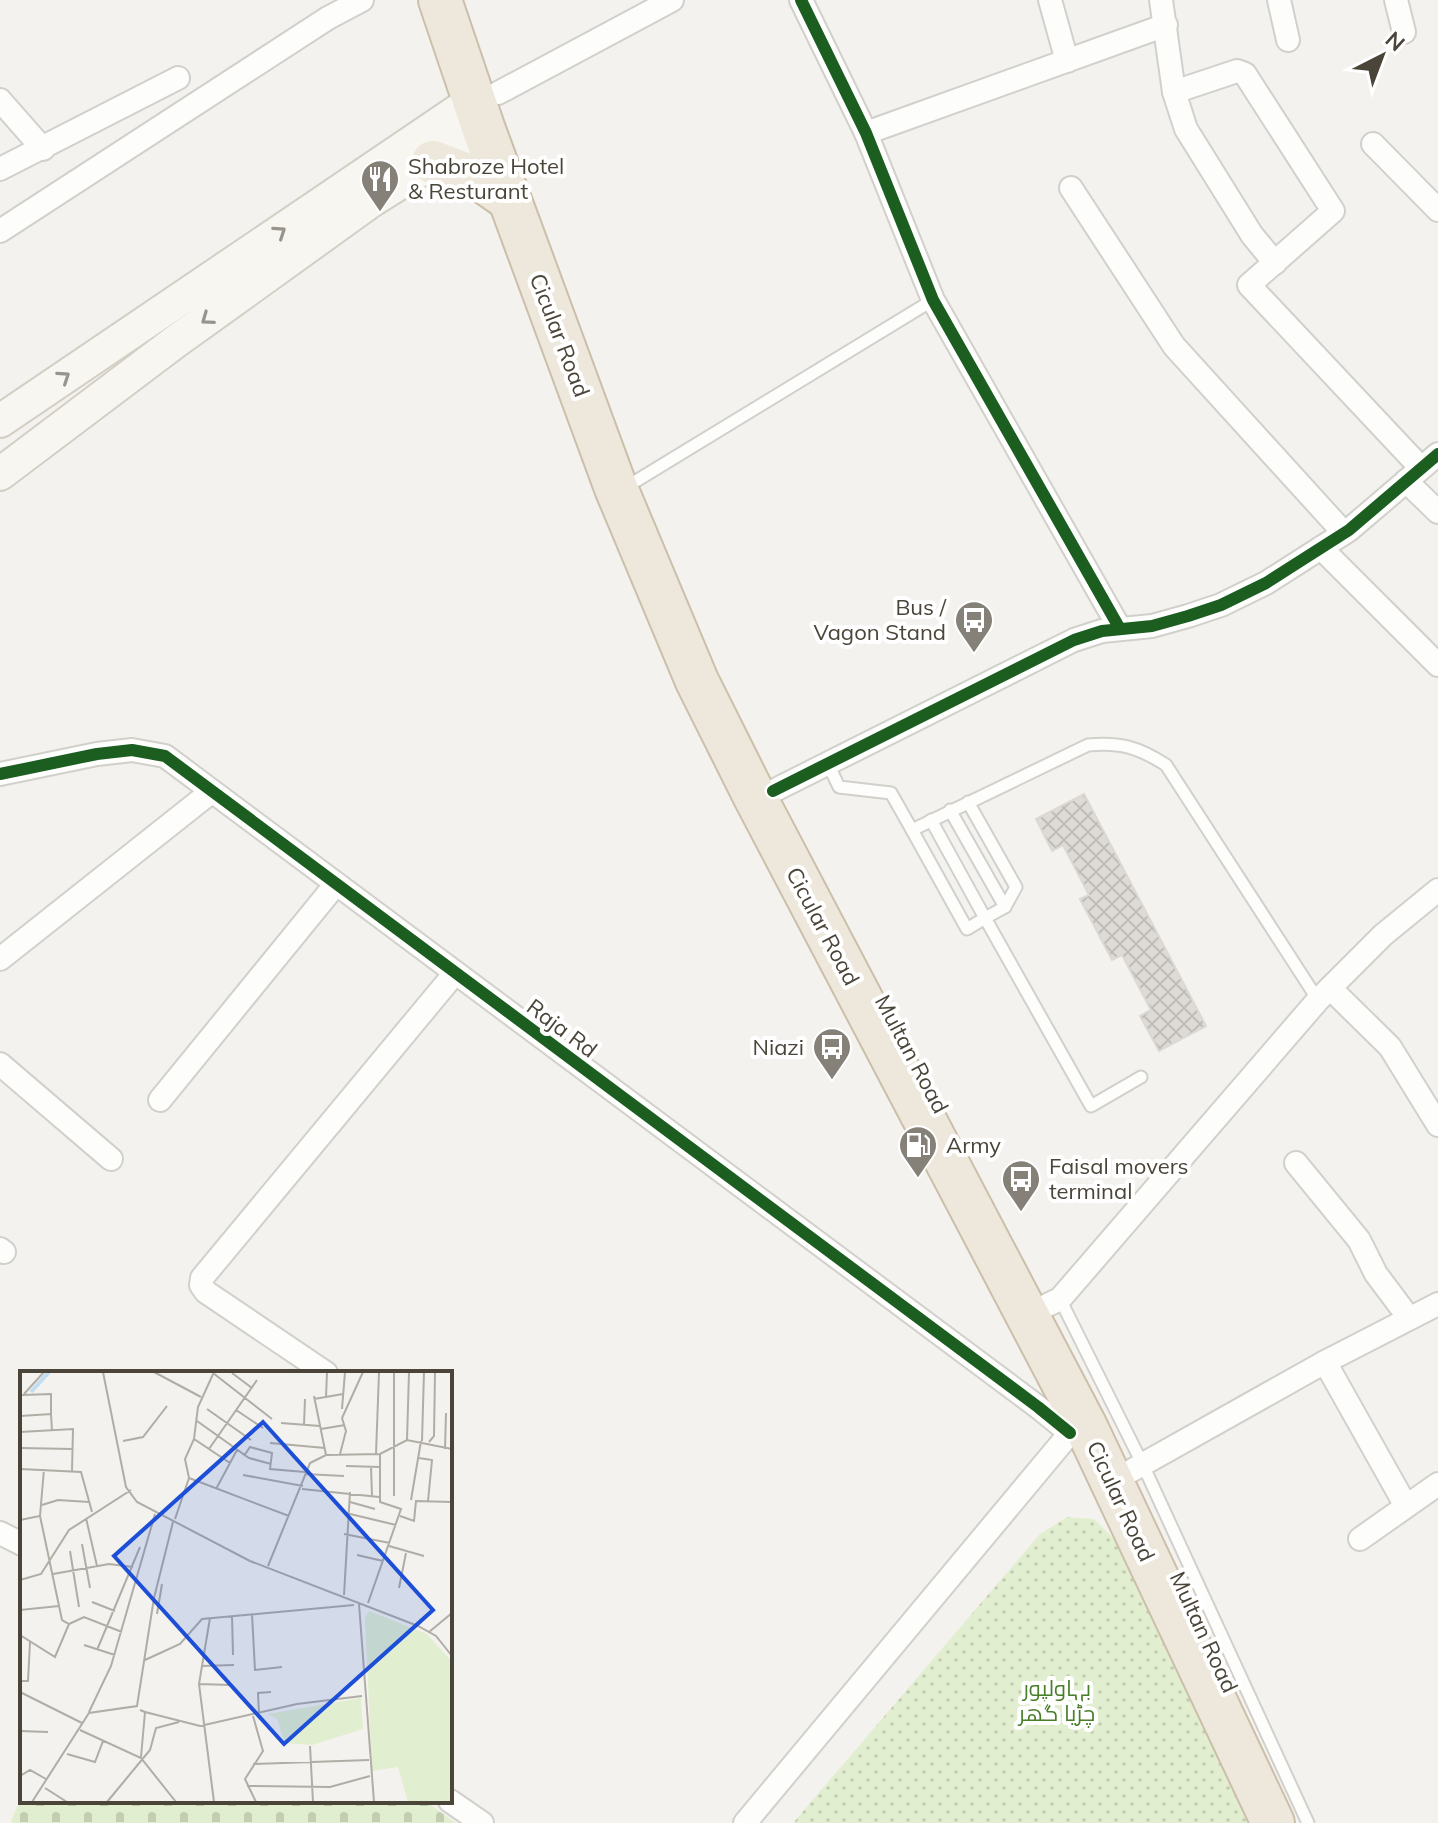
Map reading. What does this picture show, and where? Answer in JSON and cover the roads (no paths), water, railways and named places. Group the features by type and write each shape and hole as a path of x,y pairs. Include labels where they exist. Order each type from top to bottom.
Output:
{"highway":[{"name":"Cicular Road","path":"440,0 486,108 509,199 626,484 697,681 748,785 1044,1306 1086,1426 1273,1823"},
{"name":"Multan Road","path":"465,0 486,108 626,484 773,791 1044,1306"},
{"path":"433,162 483,181 509,199"},
{"name":"Multan Road","path":"1086,1426 1136,1468 1293,1823"}],"main road":[{"path":"0,474 187,333 371,201 433,162 486,108"},
{"path":"0,421 486,108"}],"street":[{"path":"0,231 328,18 362,0"},
{"path":"486,108 672,0"},
{"path":"801,0 866,133 933,300 1120,629"},
{"path":"1050,0 1067,61"},
{"path":"1161,0 1174,92 1186,129 1252,235 1275,263"},
{"path":"1279,0 1288,40"},
{"path":"1396,0 1404,32"},
{"path":"866,133 1166,25"},
{"path":"1174,92 1242,71 1332,208 1329,216 1249,285 1413,475 1438,512"},
{"path":"0,169 178,78"},
{"path":"0,100 43,149"},
{"path":"1373,144 1438,210"},
{"path":"1071,188 1174,346 1344,533"},
{"path":"773,791 1074,640 1102,631 1152,626 1221,605 1266,583 1344,533 1438,454"},
{"path":"1321,548 1438,665"},
{"name":"Raja Rd","path":"0,774 132,750 165,756 1038,1407 1086,1426"},
{"path":"0,959 211,792"},
{"path":"160,1100 336,884"},
{"path":"1044,1306 1324,994 1383,935 1438,890"},
{"path":"323,1371 206,1292 201,1285 202,1278 455,973"},
{"path":"1324,994 1390,1047 1438,1125"},
{"path":"0,1064 111,1159"},
{"path":"1296,1163 1359,1240 1376,1274 1409,1318"},
{"path":"1136,1468 1325,1362 1438,1304"},
{"path":"1325,1362 1406,1506"},
{"path":"745,1823 1086,1426"},
{"path":"1360,1539 1438,1484"},
{"path":"452,1802 482,1823"}],"lane":[{"path":"626,484 933,300"},
{"path":"912,830 1088,745 1120,744 1137,749 1166,765 1324,994"},
{"path":"828,764 839,787 891,793 967,929 1005,907 1016,887 968,802"},
{"path":"950,810 1005,907"},
{"path":"931,820 1091,1106 1141,1077"},
{"path":"1044,1306 1136,1468 1308,1823"}],"place":[{"name":"Shabroze Hotel & Resturant","path":"380,213"},
{"name":"Bus / Vagon Stand","path":"974,654"},
{"name":"Niazi","path":"832,1081"},
{"name":"Army","path":"918,1179"},
{"name":"Faisal movers terminal","path":"1021,1213"}],"park label":[{"name":"بہاولپور چڑیا گھر","path":"1057,1700"}]}
